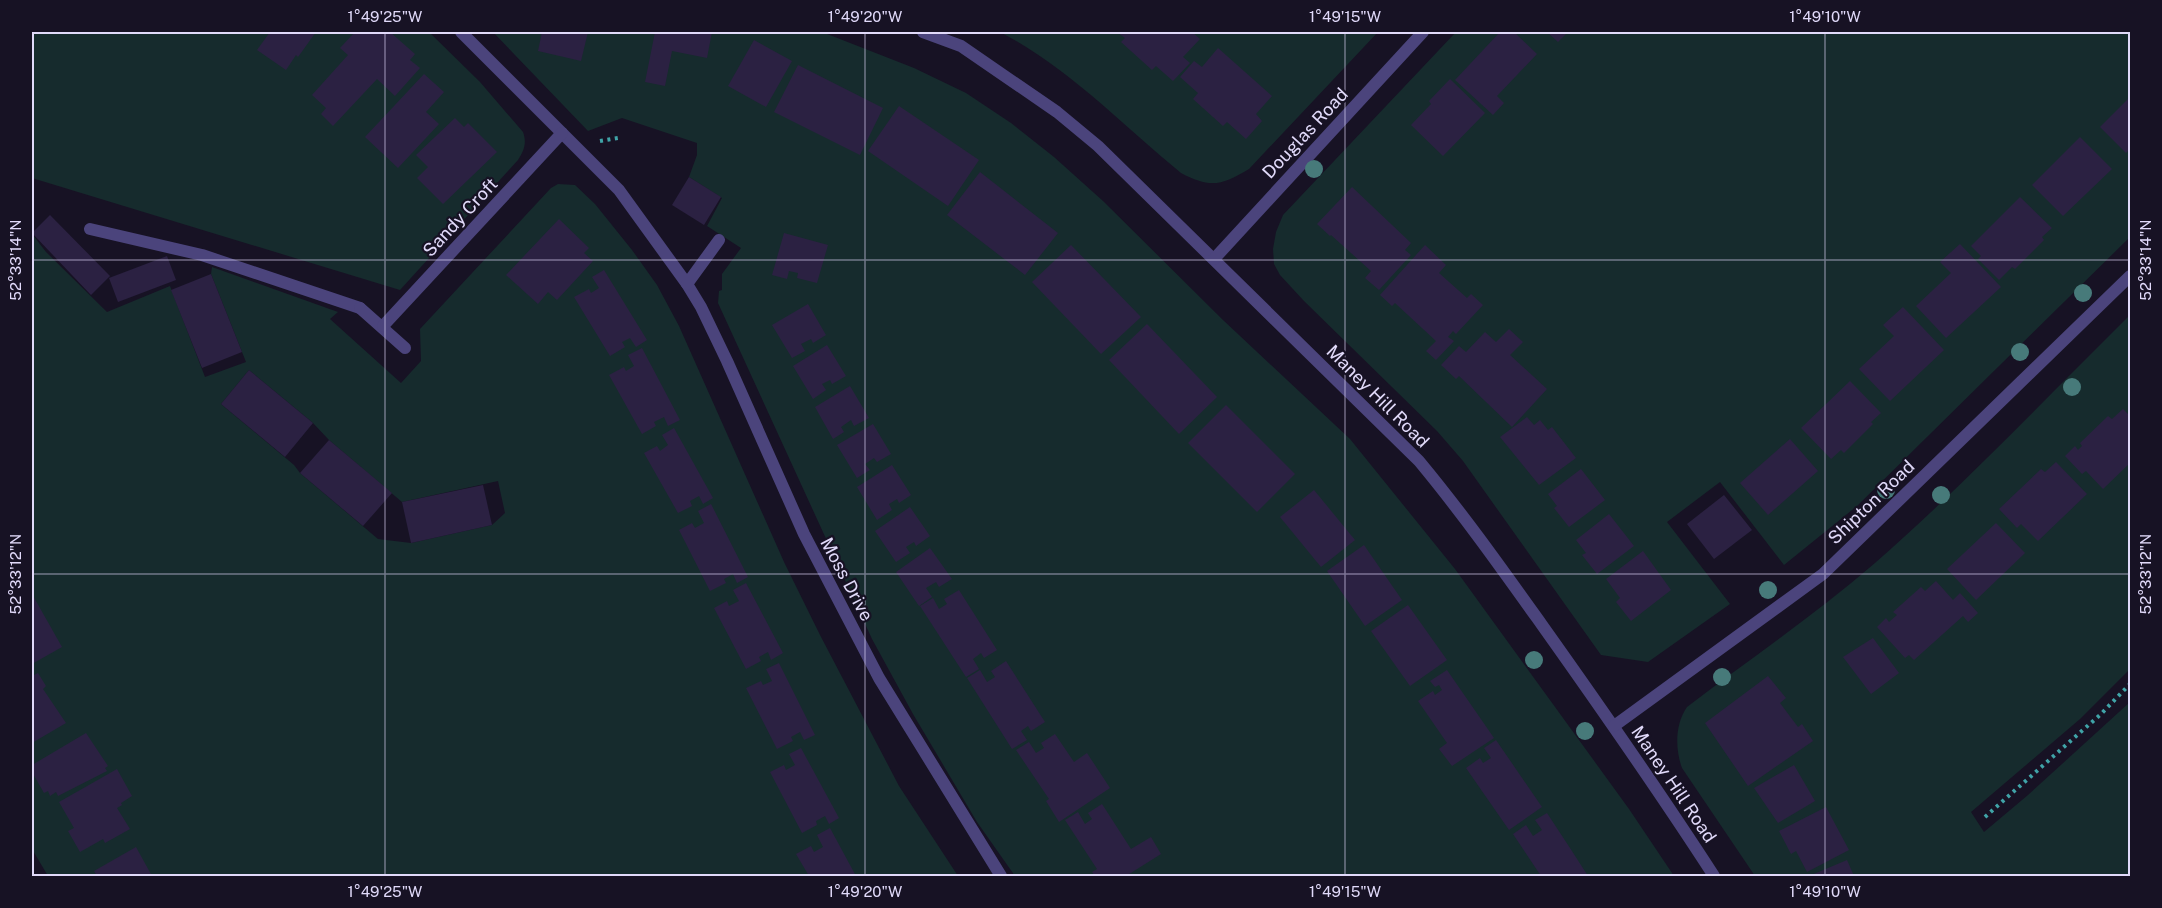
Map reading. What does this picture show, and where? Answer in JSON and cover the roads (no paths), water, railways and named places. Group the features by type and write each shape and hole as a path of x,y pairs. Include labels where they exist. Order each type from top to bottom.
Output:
{"street":[{"path":"461,32 562,132"},
{"name":"Maney Hill Road","path":"923,32 961,46 1057,112 1098,146 1419,461 1478,536 1614,726 1714,876"},
{"name":"Douglas Road","path":"1214,259 1423,32"},
{"name":"Moss Drive","path":"562,132 620,190 701,307 804,534 879,678 1001,876"},
{"name":"Sandy Croft","path":"383,326 562,132"},
{"path":"90,229 202,255 360,308 383,326 405,348"},
{"path":"687,284 719,240"},
{"name":"Shipton Road","path":"1614,726 1823,574 2130,276"}]}
